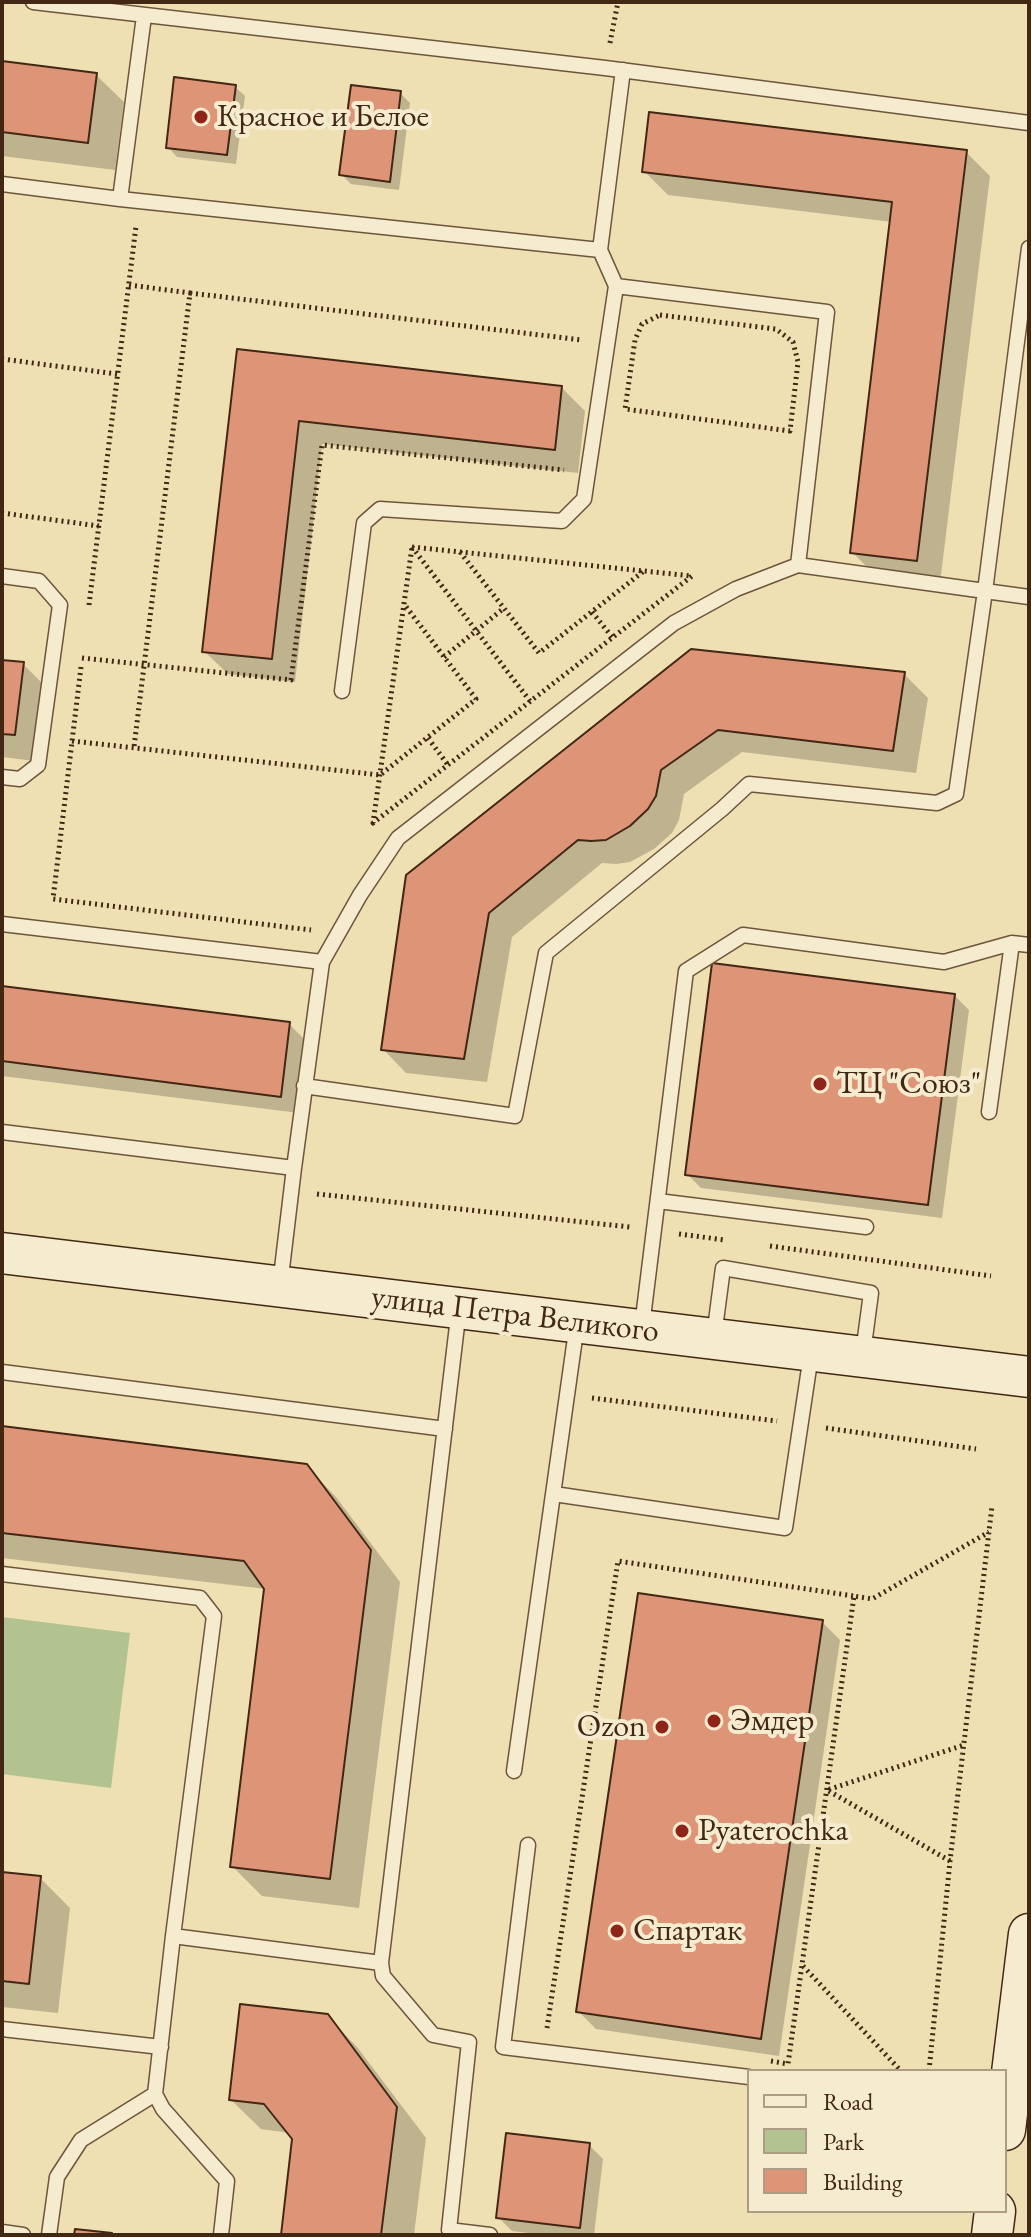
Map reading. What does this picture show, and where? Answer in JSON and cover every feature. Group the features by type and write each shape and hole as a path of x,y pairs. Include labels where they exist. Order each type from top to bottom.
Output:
{"street":[{"name":"улица Петра Великого","path":"2,1253 1029,1377"},
{"path":"1009,2111 1029,1934"},
{"path":"992,2235 995,2213"}],"lane":[{"path":"33,2 623,70 1029,123"},
{"path":"120,199 144,16"},
{"path":"342,691 364,523 380,509 562,521 584,499 616,286 600,250 623,70"},
{"path":"2,184 600,250"},
{"path":"304,1086 515,1116 546,953 749,784 937,803 956,794 1029,248"},
{"path":"616,286 827,312 798,565"},
{"path":"279,1287 322,962 360,895 398,838 674,623 736,589 798,565 1029,597"},
{"path":"2,576 39,581 60,605 38,765 20,779 2,777"},
{"path":"2,924 322,962"},
{"path":"641,1331 686,971 743,935 944,962 1012,943 1029,945"},
{"path":"989,1112 1012,943"},
{"path":"2,1132 294,1168"},
{"path":"658,1201 866,1227"},
{"path":"714,1339 723,1268 871,1293 863,1357"},
{"path":"459,1309 381,1963 383,1976 433,2035 469,2042 449,2232 490,2235"},
{"path":"514,1771 578,1323"},
{"path":"554,1494 785,1528 811,1351"},
{"path":"2,1372 445,1429"},
{"path":"2,1574 200,1598 214,1616 155,2094 163,2109 227,2181 221,2235"},
{"path":"528,1845 503,2047 747,2077"},
{"path":"173,1936 381,1963"},
{"path":"2,2029 161,2047"},
{"path":"49,2235 57,2177 81,2140 155,2094"},
{"path":"2,2232 23,2235"}],"path":[{"path":"605,68 618,2"},
{"path":"88,614 140,201"},
{"path":"129,285 593,342"},
{"path":"134,747 190,293"},
{"path":"660,315 776,329 793,342 798,362 790,431 625,409 635,340 642,324 660,315"},
{"path":"2,359 117,374"},
{"path":"2,513 99,526"},
{"path":"373,823 692,576 412,547"},
{"path":"366,836 373,823 412,547"},
{"path":"412,547 530,701"},
{"path":"460,551 539,653 644,571"},
{"path":"72,741 380,775 476,699 404,603"},
{"path":"444,657 504,608"},
{"path":"592,612 613,638"},
{"path":"82,658 53,899 319,931"},
{"path":"428,738 448,765"},
{"path":"568,1395 976,1449"},
{"path":"929,2069 992,1506"},
{"path":"547,2032 618,1561 872,1599 989,1532"},
{"path":"788,2064 854,1596"},
{"path":"827,1790 964,1745"},
{"path":"827,1790 950,1861"},
{"path":"803,1965 899,2069"}],"green space":[{"path":"2,1617 130,1633 111,1788 2,1774"}],"building":[{"path":"2,61 97,73 88,143 2,132"},
{"name":"Красное и Белое","path":"174,77 236,85 227,155 166,148"},
{"path":"351,85 401,91 390,182 339,175"},
{"path":"649,112 967,150 917,561 850,553 892,202 642,172"},
{"path":"237,349 562,386 555,450 299,421 272,659 202,652"},
{"path":"691,649 905,672 893,751 718,730 661,770 656,796 648,809 630,826 606,840 578,840 489,913 464,1059 381,1050 406,875"},
{"path":"2,660 24,662 15,735 2,734"},
{"name":"ТЦ \"Союз\"","path":"712,963 955,994 928,1205 685,1175"},
{"path":"2,986 290,1022 281,1097 2,1061"},
{"path":"2,1426 307,1464 371,1550 330,1879 230,1867 264,1589 244,1561 2,1533"},
{"name":"Эмдер","path":"638,1593 823,1620 761,2039 576,2012"},
{"path":"2,1872 41,1876 29,1984 2,1981"},
{"path":"240,2004 328,2014 397,2107 381,2235 281,2235 292,2139 264,2104 229,2100"},
{"path":"506,2133 590,2143 580,2228 496,2218"},
{"path":"75,2229 112,2233 112,2235 74,2235"}],"place":[{"name":"Красное и Белое","path":"201,117"},
{"name":"ТЦ \"Союз\"","path":"820,1084"},
{"name":"Эмдер","path":"714,1721"},
{"name":"Ozon","path":"662,1727"},
{"name":"Pyaterochka","path":"682,1831"},
{"name":"Спартак","path":"617,1931"}]}
